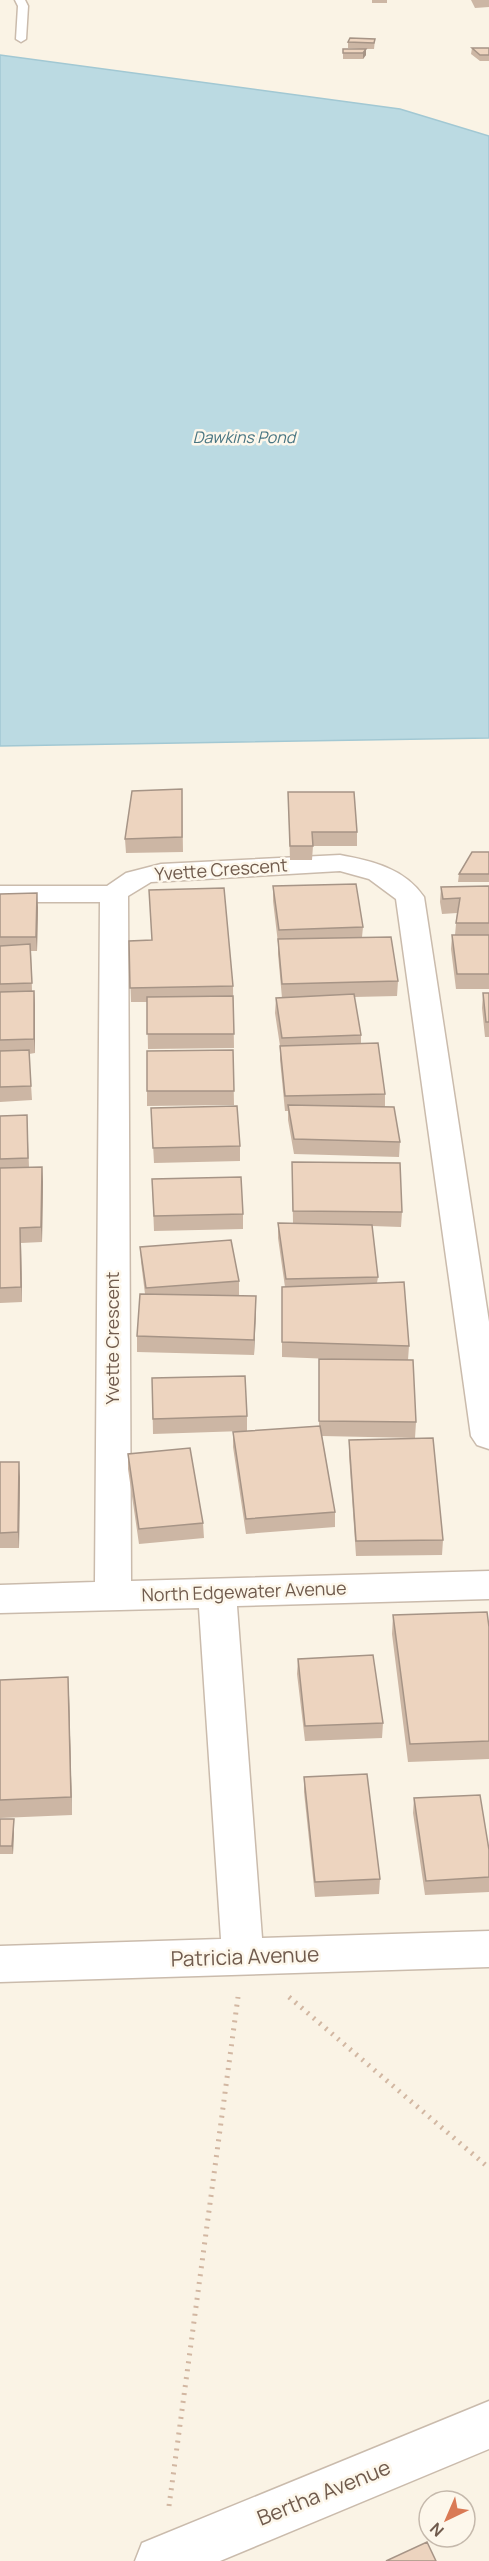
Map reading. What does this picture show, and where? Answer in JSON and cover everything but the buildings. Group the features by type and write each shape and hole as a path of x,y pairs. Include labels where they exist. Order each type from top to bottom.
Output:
{"street":[{"name":"Yvette Crescent","path":"113,1596 114,894 133,880 161,872 340,863 365,867 386,876 401,886 410,897 489,1436"},
{"path":"0,894 114,894"},
{"name":"North Edgewater Avenue","path":"0,1599 489,1586"},
{"path":"217,1593 243,1957"},
{"name":"Patricia Avenue","path":"0,1964 489,1949"},
{"name":"Bertha Avenue","path":"162,2561 489,2425"}],"lane":[{"path":"20,0 23,6 21,39"}],"path":[{"path":"243,1957 489,2168"},
{"path":"162,2561 243,1957"}],"water":[{"name":"Dawkins Pond","path":"0,55 400,109 489,136 489,738 0,746"}]}
